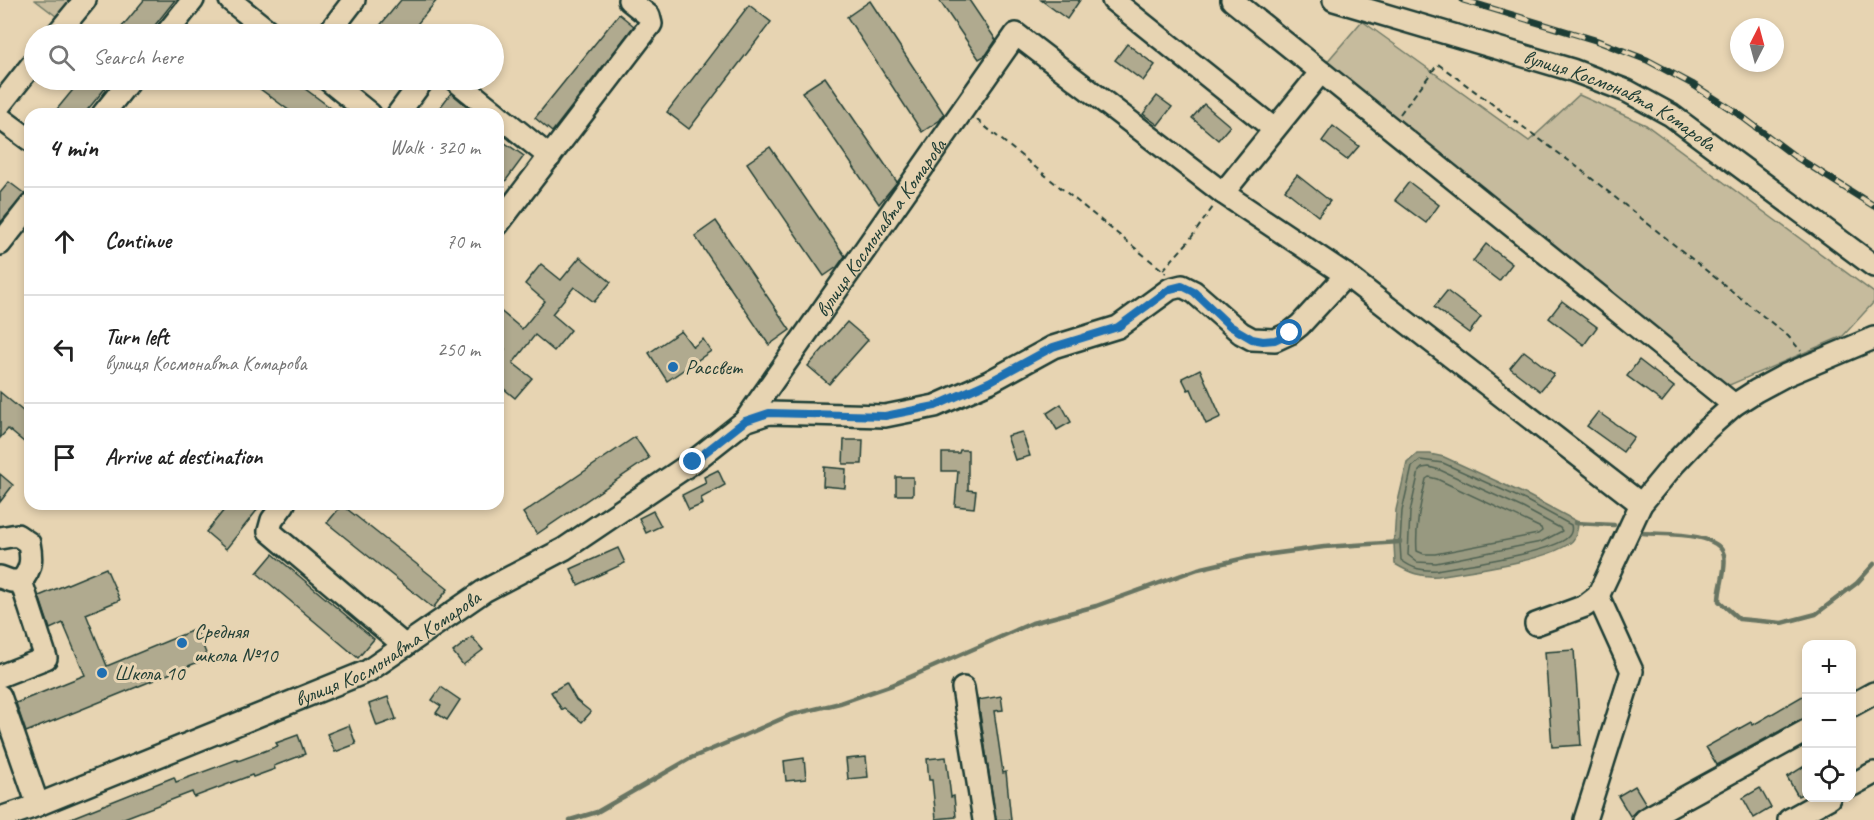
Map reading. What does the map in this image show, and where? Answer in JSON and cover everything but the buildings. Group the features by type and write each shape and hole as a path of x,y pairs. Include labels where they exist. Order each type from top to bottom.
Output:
{"street":[{"path":"65,24 85,0"},
{"path":"174,24 193,0"},
{"path":"230,0 260,24"},
{"path":"336,24 354,0"},
{"path":"504,216 651,24 649,16 628,0"},
{"path":"1113,0 1274,129"},
{"path":"1232,0 1734,405"},
{"name":"вулиця Космонавта Комарова","path":"1334,0 1572,70 1627,91 1671,115 1874,266"},
{"name":"вулиця Космонавта Комарова","path":"0,818 38,805 368,671 484,591 564,549 693,462 745,421 1016,34 1223,193"},
{"path":"1320,72 1223,193 1346,275 1641,504"},
{"path":"24,75 1,105 24,133"},
{"path":"108,108 122,90"},
{"path":"340,90 363,108"},
{"path":"402,108 416,90"},
{"path":"468,90 490,108"},
{"path":"504,119 550,157"},
{"path":"0,244 24,214"},
{"path":"1172,282 1194,292 1241,333 1252,339 1263,341 1275,340 1295,329 1346,275"},
{"name":"вулиця Космонавта Комарова","path":"745,421 769,413 885,416 935,406 989,382 1053,347 1118,327 1172,282"},
{"path":"1536,624 1586,606 1598,596 1641,504 1675,463 1707,429 1734,405 1766,386 1874,338"},
{"path":"280,510 272,520 269,531 405,646"},
{"path":"0,538 17,534 29,543 32,558 29,572 21,581 11,581 0,577"},
{"path":"0,676 46,658 21,581"},
{"path":"1585,820 1632,671 1598,596"},
{"path":"963,688 984,820"},
{"path":"1856,702 1874,693"},
{"path":"0,696 38,805"},
{"path":"1644,820 1802,733"},
{"path":"1856,782 1874,773"},
{"path":"1789,820 1822,802"}],"path":[{"path":"1389,128 1438,64 1576,166 1788,336 1813,364"},
{"path":"972,117 1172,282 1188,242 1223,193"}],"shaded area":[{"path":"35,0 70,0 56,16"},
{"path":"1362,21 1529,141 1579,95 1646,125 1874,293 1874,302 1843,336 1725,387 1326,63"}],"water":[{"path":"1417,454 1444,457 1529,496 1578,522 1575,536 1570,543 1558,550 1507,564 1438,576 1420,575 1406,570 1395,564 1396,510 1407,463"}],"waterway":[{"path":"1575,523 1614,525"},
{"path":"1643,533 1701,538 1720,547 1725,561 1719,601 1739,619 1782,623 1816,614 1857,583 1874,564"},
{"path":"570,820 597,812 691,758 790,715 840,703 892,685 1032,623 1096,606 1198,569 1249,557 1324,547 1400,542"}],"railway":[{"path":"1463,0 1595,40 1647,60 1692,84 1737,113 1793,155 1874,206"}],"place":[{"name":"Рассвет","path":"673,367"},
{"name":"Средняя школа №10","path":"182,643"},
{"name":"Школа 10","path":"102,673"}],"route":[{"path":"693,462 745,421 769,413 885,416 935,406 989,382 1053,347 1118,327 1170,289 1182,286 1194,292 1230,326 1252,339 1275,340 1290,333"}]}
